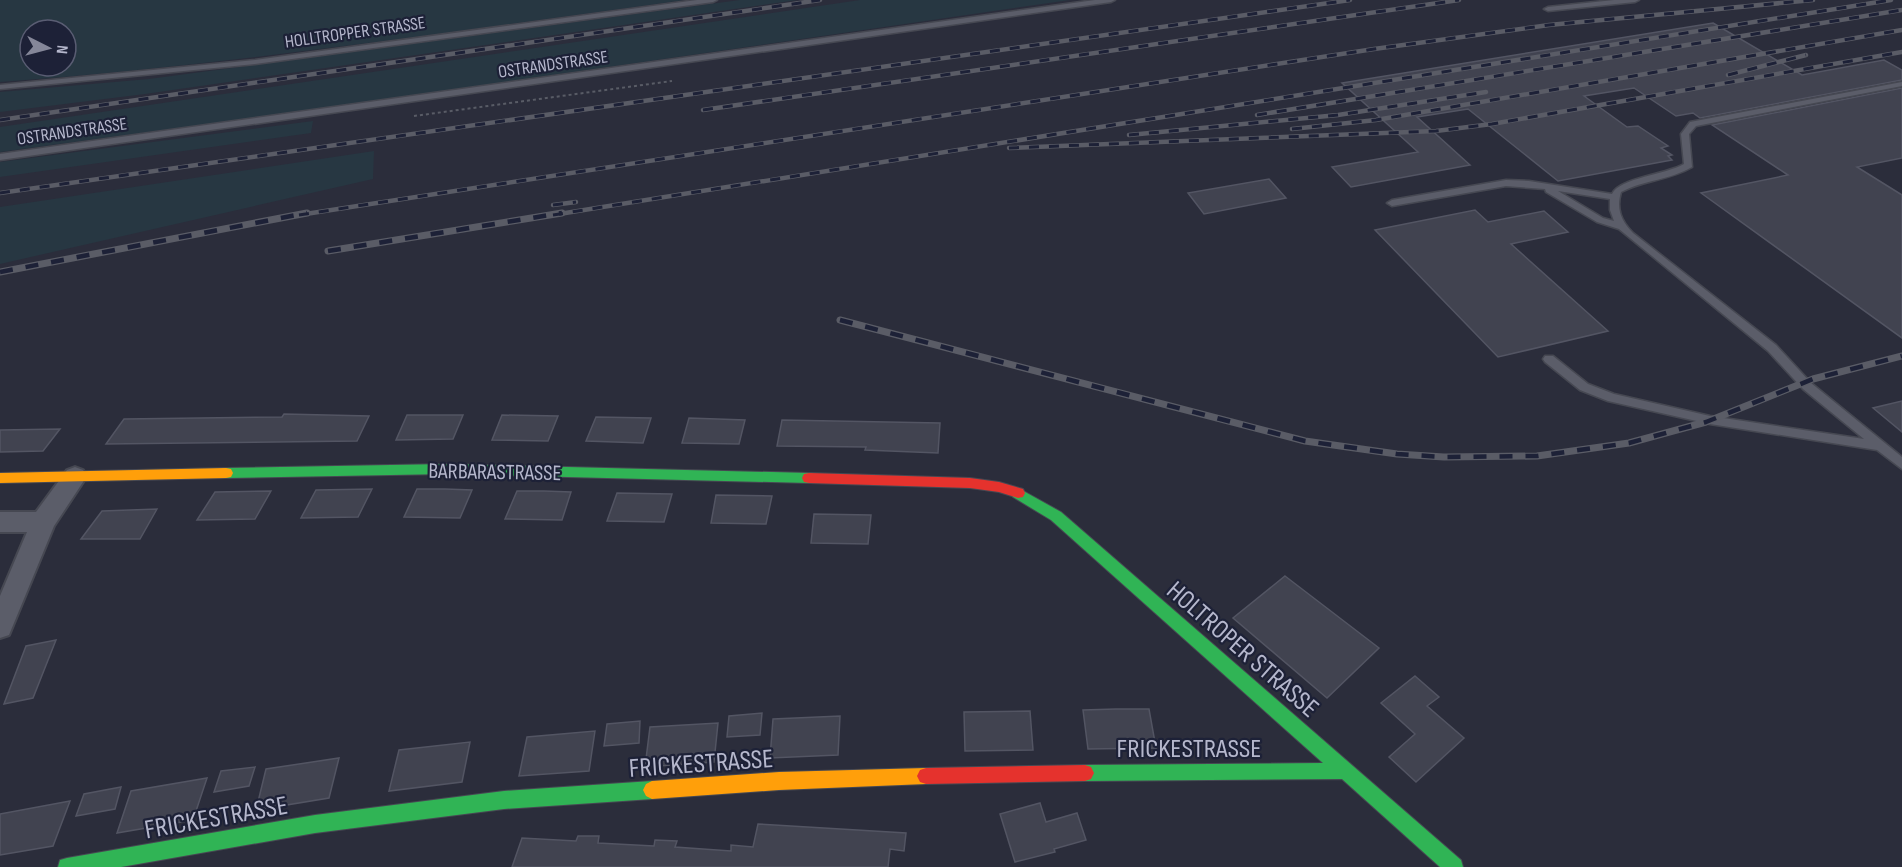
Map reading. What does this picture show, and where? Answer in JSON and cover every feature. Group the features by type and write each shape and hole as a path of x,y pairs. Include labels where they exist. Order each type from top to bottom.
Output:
{"street":[{"name":"BARBARASTRASSE","path":"0,477 446,469 935,481 990,485"},
{"path":"0,627 43,522 75,476"},
{"name":"HOLTROPER STRASSE","path":"990,485 1017,490 1039,502 1454,867"},
{"path":"0,522 43,522"},
{"name":"FRICKESTRASSE","path":"67,867 315,824 504,800 779,781 967,774 1344,771"}],"lane":[{"name":"HOLLTROPPER STRASSE","path":"0,87 255,62 713,0"},
{"name":"OSTRANDSTRASSE","path":"0,157 469,93 1111,0"},
{"path":"1548,9 1635,0"},
{"path":"1622,227 1614,213 1617,191 1627,185 1674,173 1689,165 1685,134 1693,124 1902,84"},
{"path":"1392,203 1494,184 1540,186 1615,196"},
{"path":"1540,186 1600,220 1622,227 1772,348 1807,386 1902,464"},
{"path":"1549,359 1584,387 1612,398 1710,420 1880,446"}],"path":[{"path":"414,116 672,81"}],"shaded area":[{"path":"0,0 685,0 257,57 78,76 78,18 18,18 18,78 49,78 0,82"},
{"path":"740,0 797,0 145,94 0,112 0,92 149,79"},
{"path":"860,0 1070,0 312,110 0,152 0,127"},
{"path":"313,121 311,133 0,177 0,162"},
{"path":"374,151 373,179 0,264 0,207"}],"building":[{"path":"1713,23 1802,75 1884,60 1902,70 1902,80 1700,118 1693,113 1676,116 1634,88 1584,96 1627,127 1638,126 1668,146 1661,148 1672,155 1668,156 1672,160 1558,181 1468,109 1417,117 1470,165 1351,187 1332,167 1418,152 1342,83"},
{"path":"1902,88 1902,158 1857,167 1902,195 1902,338 1701,193 1788,175 1712,125"},
{"path":"1269,179 1286,198 1204,214 1188,193"},
{"path":"1475,210 1488,222 1544,211 1568,232 1511,244 1608,331 1498,357 1375,230"},
{"path":"1902,401 1902,432 1873,408"},
{"path":"284,414 369,416 357,441 106,444 124,419 282,417"},
{"path":"407,415 463,415 453,439 396,440"},
{"path":"502,415 558,416 548,441 492,440"},
{"path":"596,417 651,418 643,443 586,441"},
{"path":"689,418 745,420 739,444 682,443"},
{"path":"782,420 940,423 938,453 865,450 866,447 777,446"},
{"path":"60,429 43,451 0,452 0,430"},
{"path":"372,489 358,517 301,518 316,490"},
{"path":"417,489 472,490 460,518 404,517"},
{"path":"271,491 255,519 197,520 215,492"},
{"path":"517,491 571,492 562,520 505,519"},
{"path":"617,493 672,494 664,522 607,521"},
{"path":"716,495 772,496 766,524 711,523"},
{"path":"157,509 140,539 81,539 102,511"},
{"path":"814,514 871,515 868,544 811,543"},
{"path":"1285,576 1379,648 1327,698 1233,618"},
{"path":"56,640 33,698 4,704 26,646"},
{"path":"1415,676 1439,697 1427,706 1464,738 1416,782 1389,757 1415,734 1381,703"},
{"path":"1149,709 1156,748 1088,749 1083,710"},
{"path":"1030,711 1033,750 965,751 964,712"},
{"path":"762,713 760,735 727,737 729,716"},
{"path":"840,716 838,755 770,758 773,719"},
{"path":"640,721 639,743 604,746 607,724"},
{"path":"718,723 714,762 645,767 650,727"},
{"path":"595,731 589,771 519,776 527,737"},
{"path":"470,742 462,782 389,791 399,750"},
{"path":"339,758 329,798 256,810 266,769"},
{"path":"255,767 249,786 214,792 221,771"},
{"path":"207,778 193,820 117,833 131,791"},
{"path":"121,787 115,809 76,816 84,794"},
{"path":"70,801 53,846 0,855 0,814"},
{"path":"1040,803 1046,822 1077,813 1086,840 1054,849 1055,852 1015,862 1000,814"},
{"path":"758,824 906,833 904,851 890,849 888,867 512,867 522,838 576,841 578,836 599,836 598,843 654,846 655,840 677,841 675,847 731,851 731,845 753,847"}],"railway":[{"path":"0,120 820,0"},
{"path":"0,193 1350,0"},
{"path":"703,110 1459,0"},
{"path":"299,215 1374,49 1549,25 1813,0"},
{"path":"553,215 1891,0"},
{"path":"1257,115 1902,10"},
{"path":"1292,129 1376,120 1902,30"},
{"path":"1009,148 1436,131 1492,124 1902,52"},
{"path":"1728,75 1806,55"},
{"path":"1129,135 1338,115 1486,92"},
{"path":"553,205 576,202"},
{"path":"0,272 307,213"},
{"path":"328,251 562,213"},
{"path":"840,320 1305,441 1397,454 1444,457 1537,456 1629,443 1706,422 1813,379 1902,356"}],"traffic: fast":[{"path":"226,473 446,469 809,478"},
{"path":"1018,493 1056,516 1454,867"},
{"path":"1085,773 1344,771"},
{"path":"67,867 315,824 504,800 652,790"}],"traffic: slow":[{"path":"0,478 226,473"},
{"path":"652,790 779,781 926,776"}],"traffic: jam":[{"path":"809,478 970,483 999,487 1018,493"},
{"path":"926,776 1085,773"}]}
